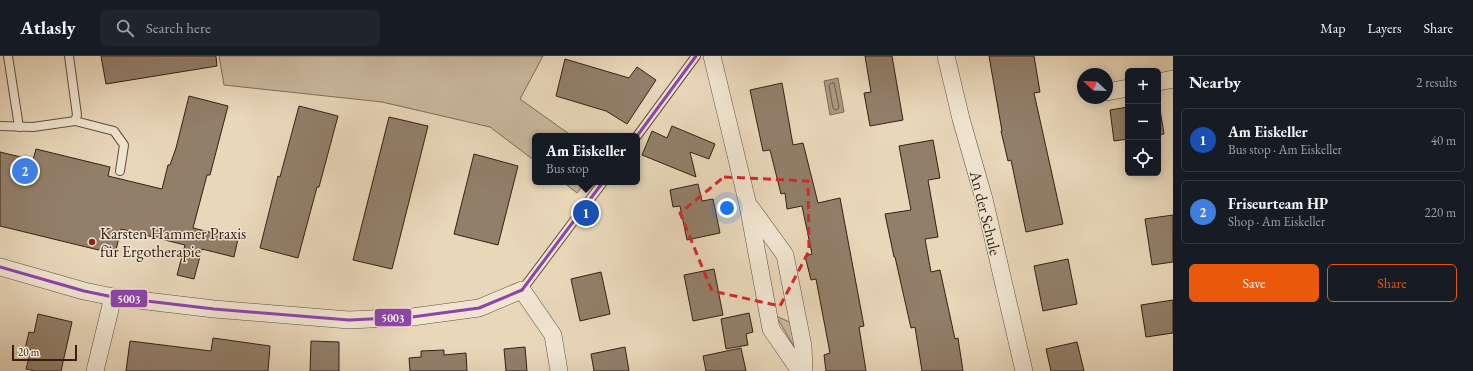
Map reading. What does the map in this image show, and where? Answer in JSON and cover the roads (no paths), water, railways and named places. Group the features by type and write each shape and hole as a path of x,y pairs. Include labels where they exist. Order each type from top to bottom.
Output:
{"street":[{"path":"712,56 748,205 771,329 800,371"},
{"name":"An der Schule","path":"946,56 961,119 986,206 1024,371"},
{"path":"1161,81 1173,79"},
{"path":"1113,91 1125,89"},
{"path":"748,205 785,255 803,346 804,371"},
{"path":"0,267 84,291 113,297 214,309 349,320 412,318 479,308 522,290 553,335 559,371"},
{"path":"95,371 113,297"}],"lane":[{"path":"8,56 19,127"},
{"path":"69,56 77,114 75,121"},
{"path":"639,133 696,56"},
{"path":"0,126 34,127 75,121 114,131 124,145 120,171"},
{"path":"522,290 601,185"}],"water":[{"path":"838,78 844,112 830,115 824,81"}],"place":[{"name":"Friseurteam HP","path":"25,171"},
{"name":"Am Eiskeller","path":"586,213"},
{"name":"Karsten Hammer Praxis für Ergotherapie","path":"92,242"}]}
